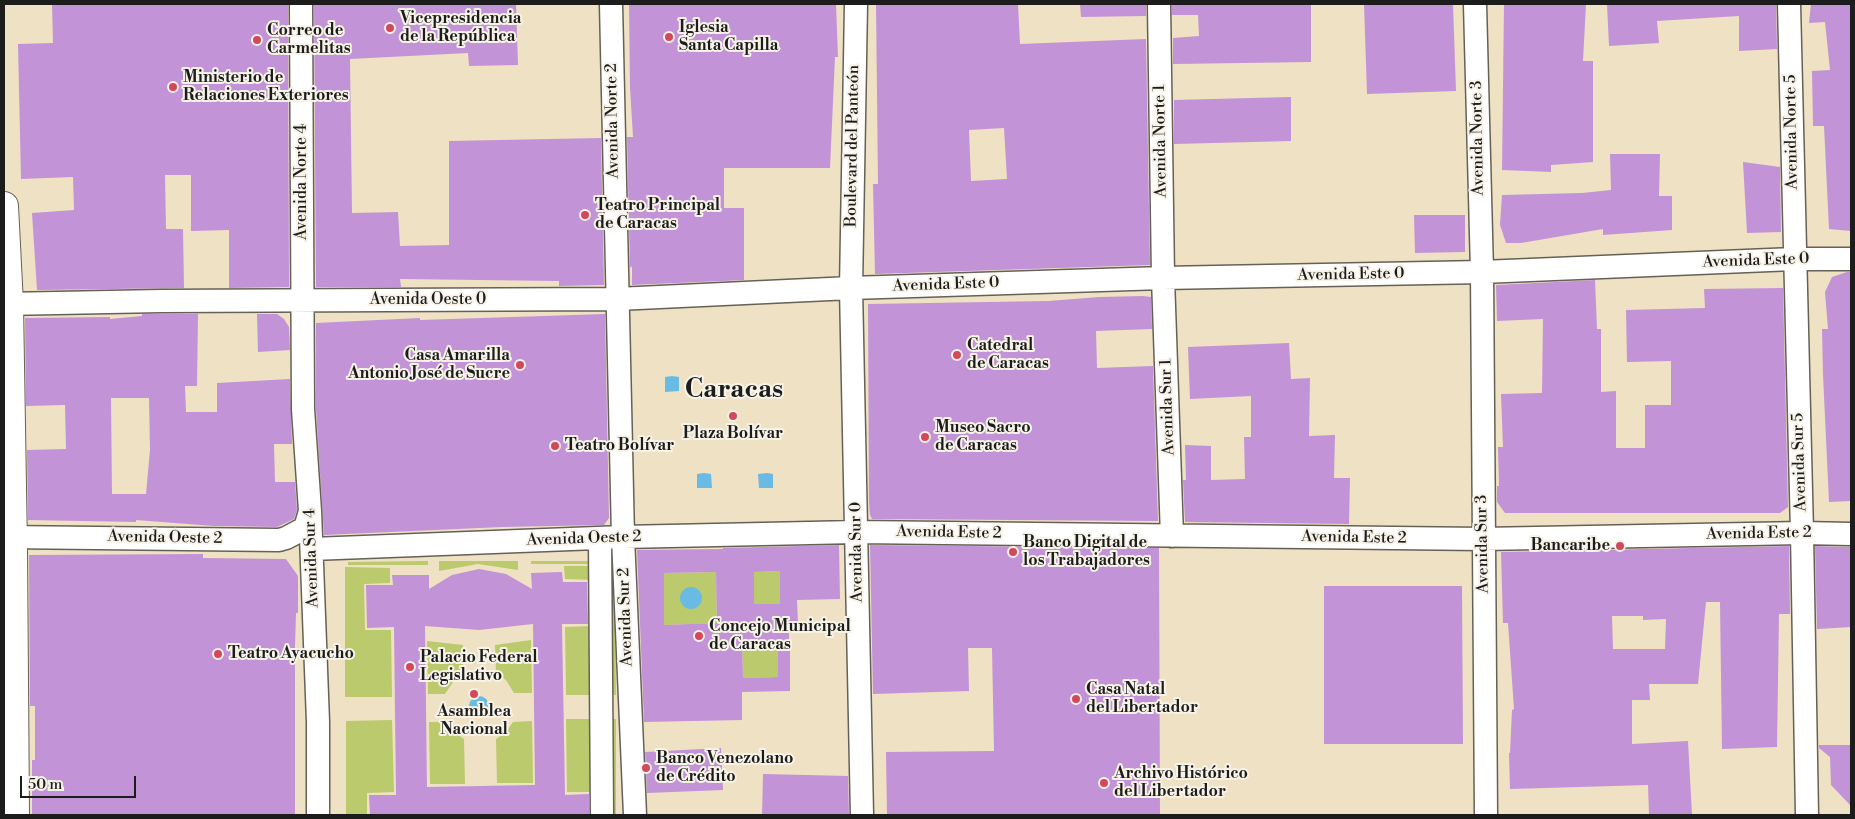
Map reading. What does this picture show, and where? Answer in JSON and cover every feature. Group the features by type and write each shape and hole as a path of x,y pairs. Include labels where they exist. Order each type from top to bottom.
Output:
{"main road":[{"path":"4,206 8,537 15,815"}],"street":[{"name":"Avenida Norte 4","path":"301,4 303,300"},
{"name":"Avenida Norte 2","path":"611,4 624,302"},
{"name":"Boulevard del Panteón","path":"851,288 856,4"},
{"name":"Avenida Norte 1","path":"1159,4 1163,278"},
{"name":"Avenida Norte 3","path":"1475,4 1482,272"},
{"name":"Avenida Norte 5","path":"1789,4 1794,259"},
{"name":"Avenida Este 0","path":"851,288 1163,278 1482,272 1794,259 1851,259"},
{"name":"Avenida Sur 5","path":"1794,259 1802,533 1807,815"},
{"name":"Avenida Sur 3","path":"1482,272 1486,815"},
{"name":"Avenida Sur 1","path":"1163,278 1172,536"},
{"name":"Avenida Oeste 0","path":"6,304 303,300 624,302 851,288"},
{"name":"Avenida Sur 0","path":"851,288 862,815"},
{"name":"Avenida Sur 4","path":"303,300 303,409 312,549 318,722 318,815"},
{"name":"Avenida Sur 2","path":"624,302 623,537 635,815"},
{"name":"Avenida Oeste 2","path":"8,537 279,540 305,528 310,511"},
{"name":"Avenida Este 2","path":"856,532 1483,539 1802,533 1851,534"},
{"name":"Avenida Oeste 2","path":"312,549 623,537 856,532"},
{"path":"600,538 602,815"}],"green space":[{"path":"428,561 428,565 348,565 348,562"},
{"path":"439,561 518,561 518,570 478,564 439,571"},
{"path":"531,561 611,561 611,564 531,564"},
{"path":"564,566 615,566 616,695 566,695 565,627 594,626 594,580 565,579"},
{"path":"345,567 390,568 390,583 364,584 365,630 391,630 392,697 345,697"},
{"path":"780,571 780,609 770,604 754,604 754,572"},
{"path":"716,572 717,623 664,625 664,573"},
{"path":"760,623 778,623 778,677 743,678 742,643 760,643"},
{"path":"531,640 532,693 514,693 506,680 496,673 495,645"},
{"path":"427,641 463,645 463,674 453,682 445,694 428,694"},
{"path":"566,719 616,719 616,815 596,815 596,792 567,792"},
{"path":"392,720 394,792 367,793 367,815 346,815 346,721"},
{"path":"532,721 533,783 497,783 496,739 506,732 513,722"},
{"path":"429,722 447,722 453,731 464,739 465,784 430,784"}],"water":[{"path":"665,377 679,377 679,391 665,392"},
{"path":"697,474 711,474 712,488 697,488"},
{"path":"758,474 773,474 773,488 759,488"},
{"path":"691,587 699,590 702,598 699,606 691,609 683,606 680,598 683,590"},
{"path":"479,696 486,699 489,706 486,713 479,716 472,713 469,706 472,699"}],"building":[{"path":"52,4 288,4 289,287 229,288 229,230 191,231 191,175 165,175 166,229 183,229 184,288 37,290 32,213 74,210 73,177 21,179 18,44 53,43"},
{"path":"314,4 516,4 518,65 469,66 468,53 350,59 352,213 398,212 400,246 449,245 449,141 601,138 604,285 559,286 559,281 400,279 401,287 316,287"},
{"path":"629,4 836,4 838,57 835,57 830,168 724,168 724,208 744,208 744,280 632,285 627,137 633,137 630,88"},
{"path":"876,4 1018,4 1020,44 1146,39 1150,265 875,274 873,184 878,184","holes":["1004,128 1007,179 971,181 969,130"]},
{"path":"1080,4 1146,4 1146,16 1081,17"},
{"path":"1172,4 1311,4 1311,62 1173,64 1173,38 1199,36 1198,15 1172,15"},
{"path":"1364,4 1453,4 1456,91 1367,94"},
{"path":"1504,4 1586,4 1583,61 1593,61 1593,162 1551,165 1551,172 1502,170"},
{"path":"1607,4 1776,4 1777,49 1739,51 1739,16 1657,21 1659,43 1609,46"},
{"path":"1811,4 1851,4 1851,231 1829,229 1824,126 1813,126 1812,71 1830,70 1825,22 1809,23"},
{"path":"1291,97 1291,141 1174,144 1174,100"},
{"path":"1610,154 1660,154 1659,196 1672,196 1672,230 1603,235 1603,229 1521,243 1506,243 1500,225 1502,195 1582,193 1611,190"},
{"path":"1743,162 1780,167 1781,232 1747,233"},
{"path":"1414,215 1465,215 1465,252 1415,253"},
{"path":"1851,272 1851,501 1829,502 1822,329 1828,329 1825,292 1832,277"},
{"path":"1595,280 1597,329 1601,329 1601,392 1616,391 1616,448 1645,448 1645,405 1671,405 1671,361 1627,362 1626,310 1705,308 1704,289 1783,288 1788,507 1780,513 1505,513 1497,502 1497,486 1499,486 1498,447 1503,447 1501,394 1542,393 1543,319 1497,321 1496,285"},
{"path":"1151,297 1152,329 1096,331 1097,368 1153,366 1158,521 872,519 869,502 868,304 1049,301"},
{"path":"142,314 198,314 197,386 185,386 186,412 217,412 217,383 290,379 292,444 274,444 275,482 295,482 297,510 294,519 277,527 214,526 136,520 136,522 28,520 27,450 66,449 65,405 26,406 25,318 110,317 110,319 142,316","holes":["111,398 149,398 150,450 146,494 112,494"]},
{"path":"257,314 277,314 284,319 289,327 290,350 258,352"},
{"path":"605,314 609,518 604,525 502,527 324,535 316,409 316,323 420,318 420,320"},
{"path":"1289,343 1291,379 1310,378 1309,436 1335,435 1334,478 1350,478 1349,524 1185,522 1183,480 1186,480 1185,445 1211,446 1211,480 1245,479 1244,437 1251,437 1251,396 1190,399 1188,347"},
{"name":"Concejo Municipal de Caracas","path":"839,545 840,599 797,600 798,622 793,622 793,629 789,630 789,642 742,643 743,678 778,677 778,651 790,651 790,691 742,692 742,720 644,722 637,550","holes":["780,571 780,604 754,604 754,572","716,572 717,623 664,625 664,573"]},
{"path":"870,545 1159,548 1160,815 887,815 886,752 994,751 992,648 968,648 969,691 873,694"},
{"path":"1789,546 1790,614 1779,614 1777,747 1722,749 1720,602 1706,602 1698,684 1649,684 1650,700 1632,700 1632,744 1688,741 1692,815 1649,815 1648,785 1510,789 1509,753 1512,710 1514,709 1508,623 1503,623 1501,552","holes":["1612,616 1643,616 1643,620 1666,619 1665,649 1613,649"]},
{"path":"1815,546 1851,547 1851,627 1817,629"},
{"path":"203,554 203,558 286,559 298,576 298,613 296,613 295,647 295,815 32,815 32,760 35,760 35,706 30,706 29,555"},
{"name":"Palacio Federal Legislativo","path":"479,569 506,574 532,589 531,573 562,572 563,582 587,582 588,624 562,624 565,795 589,794 589,815 370,815 369,795 396,795 394,627 367,628 366,585 393,585 392,575 429,575 429,589 452,575","holes":["533,624 535,785 427,787 425,626 479,630"]},
{"path":"1324,586 1462,586 1463,744 1324,744"},
{"path":"1819,745 1851,745 1851,806 1831,785 1830,757 1819,748"},
{"path":"721,748 723,790 647,793 645,752"},
{"path":"763,774 848,776 849,815 762,815"}],"place":[{"name":"Vicepresidencia de la República","path":"390,28"},
{"name":"Iglesia Santa Capilla","path":"669,37"},
{"name":"Correo de Carmelitas","path":"257,40"},
{"name":"Ministerio de Relaciones Exteriores","path":"173,87"},
{"name":"Teatro Principal de Caracas","path":"585,215"},
{"name":"Catedral de Caracas","path":"957,355"},
{"name":"Casa Amarilla Antonio José de Sucre","path":"520,365"},
{"name":"Plaza Bolívar","path":"733,416"},
{"name":"Museo Sacro de Caracas","path":"925,437"},
{"name":"Teatro Bolívar","path":"555,446"},
{"name":"Bancaribe","path":"1620,546"},
{"name":"Banco Digital de los Trabajadores","path":"1013,552"},
{"name":"Concejo Municipal de Caracas","path":"699,636"},
{"name":"Teatro Ayacucho","path":"218,654"},
{"name":"Palacio Federal Legislativo","path":"410,667"},
{"name":"Asamblea Nacional","path":"474,694"},
{"name":"Casa Natal del Libertador","path":"1076,699"},
{"name":"Banco Venezolano de Crédito","path":"646,768"},
{"name":"Archivo Histórico del Libertador","path":"1104,783"}],"district":[{"name":"Caracas","path":"734,391"}]}
